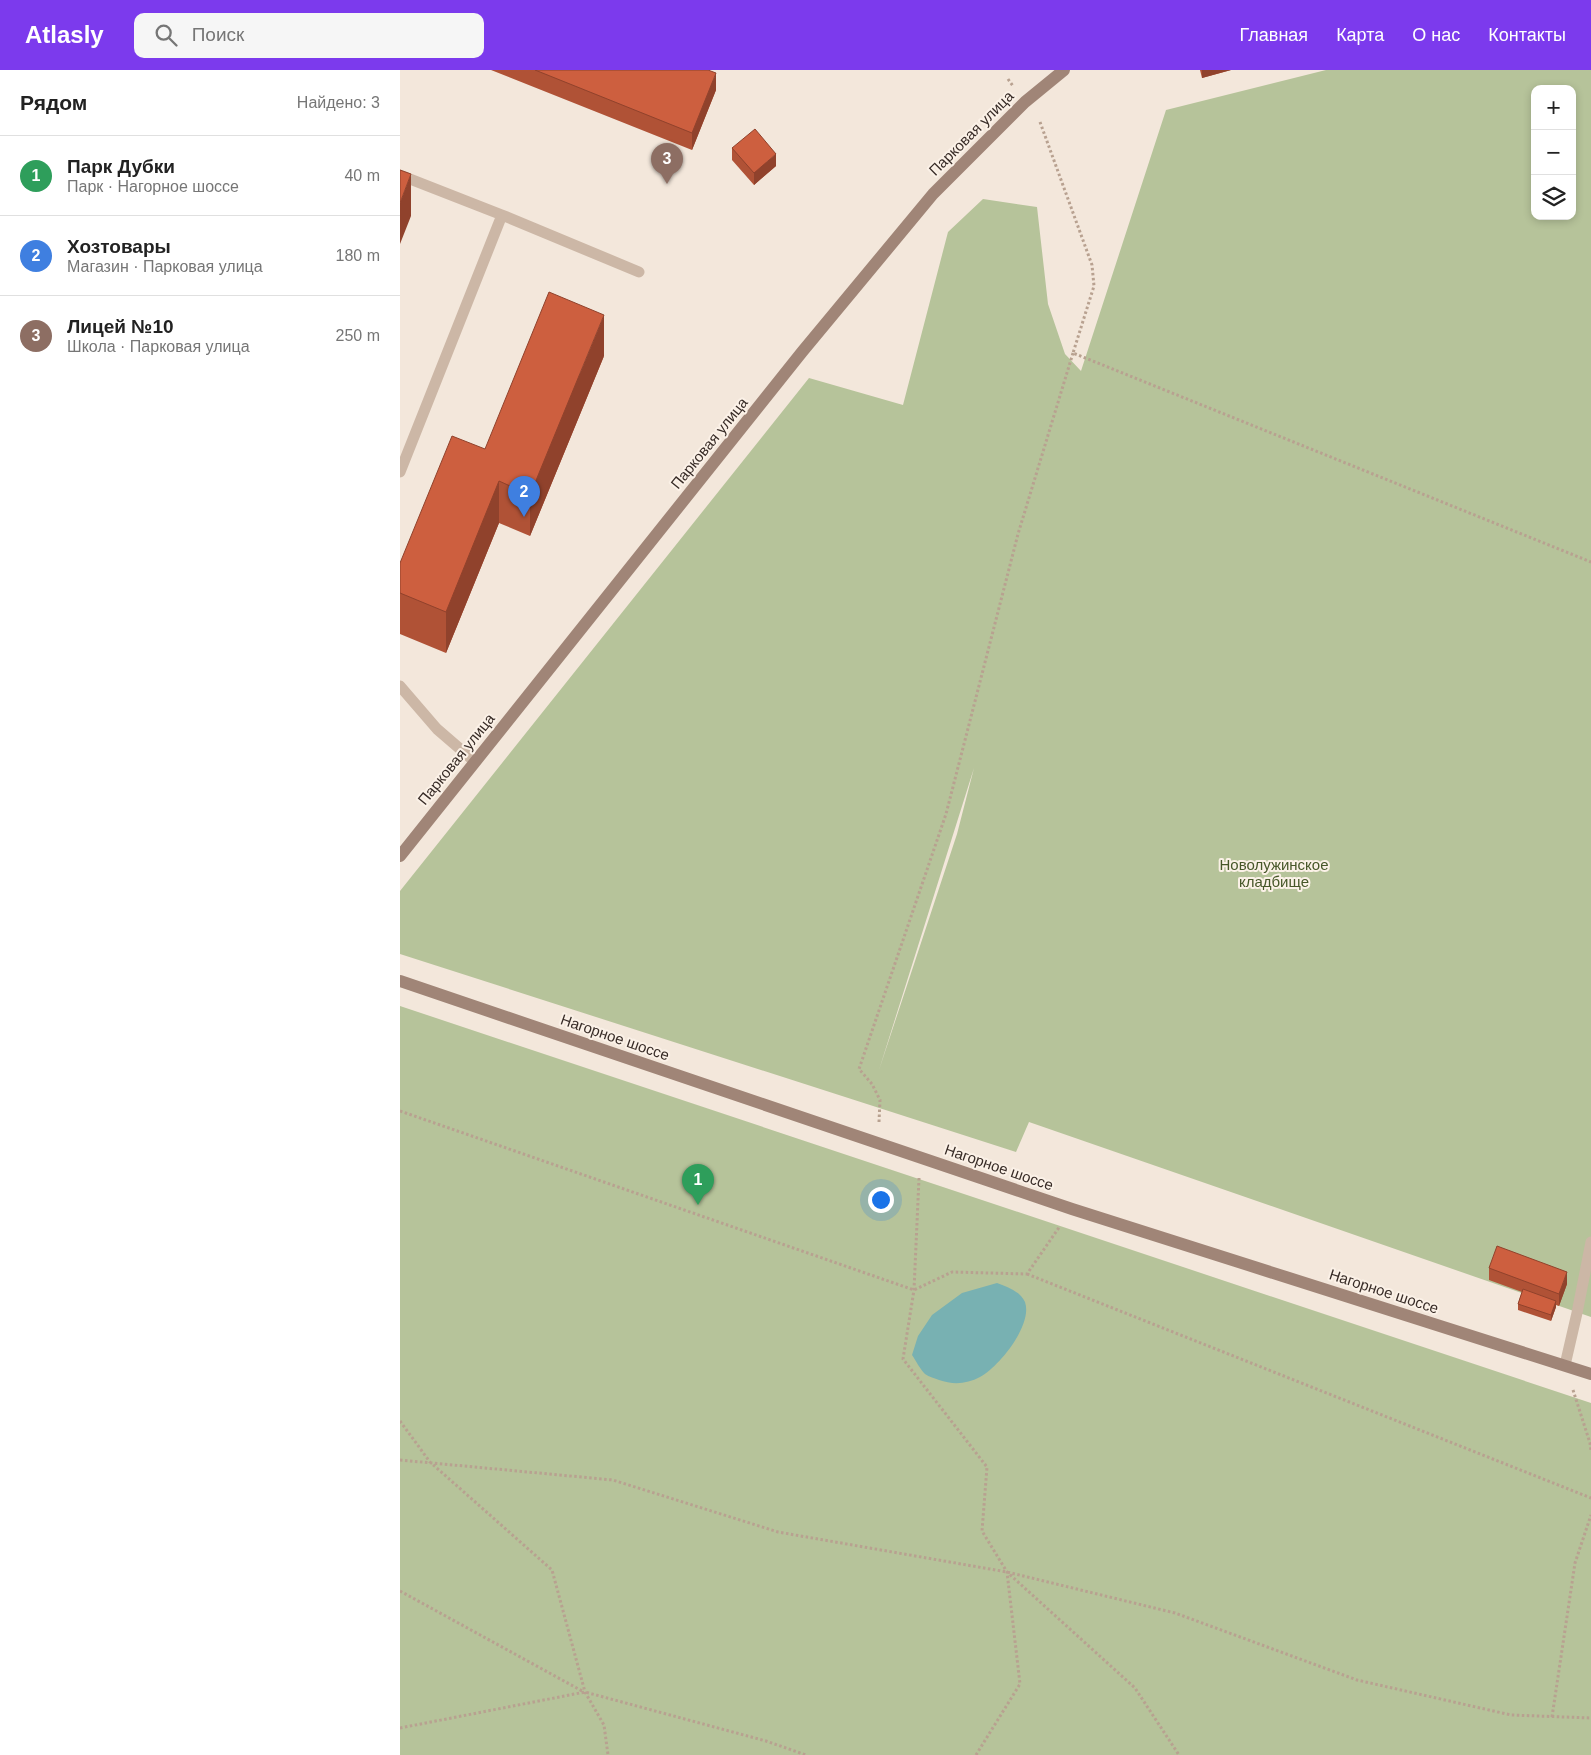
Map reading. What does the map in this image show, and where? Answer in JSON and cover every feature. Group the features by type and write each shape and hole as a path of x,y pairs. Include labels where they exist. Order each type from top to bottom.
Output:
{"street":[{"name":"Парковая улица","path":"400,856 802,352 933,194 1025,102 1064,70"},
{"name":"Нагорное шоссе","path":"400,981 1072,1209 1591,1374"}],"lane":[{"path":"400,175 639,272"},
{"path":"400,472 502,215"},
{"path":"400,686 437,728 474,761"},
{"path":"1565,1365 1591,1242"}],"path":[{"path":"1008,78 1015,88"},
{"path":"877,1143 880,1100 872,1084 859,1069 946,814 1018,534 1094,286 1092,265 1040,122"},
{"path":"1073,353 1591,562"},
{"path":"400,1111 914,1290 952,1272 1027,1274 1591,1498"},
{"path":"921,1158 914,1290 903,1359 988,1467 982,1531 1007,1572 1135,1688 1179,1755"},
{"path":"1027,1274 1072,1209"},
{"path":"1565,1365 1591,1451"},
{"path":"400,1420 430,1462 552,1570 585,1692 604,1725 608,1755"},
{"path":"400,1460 613,1480 778,1532 1007,1572 1175,1613 1357,1680 1512,1715 1591,1718"},
{"path":"1552,1716 1575,1563 1591,1516"},
{"path":"976,1755 1020,1684 1007,1572"},
{"path":"400,1591 585,1692 766,1740 806,1755"},
{"path":"400,1728 585,1692"}],"green space":[{"name":"Новолужинское кладбище","path":"1326,70 1591,70 1591,1317 1029,1122 1016,1152 400,954 400,891 809,378 903,405 948,232 983,199 1037,207 1048,304 1065,354 1081,371 1166,110","holes":["974,768 957,834 879,1070"]},
{"path":"400,1006 1591,1403 1591,1755 400,1755"}],"water":[{"path":"997,1283 1020,1295 1025,1302 1026,1311 1019,1333 1005,1355 988,1372 965,1382 944,1382 925,1374 912,1355 918,1336 932,1315 962,1293"}],"building":[{"path":"535,70 708,70 716,73 692,133"},
{"path":"755,129 776,154 754,173 732,148"},
{"path":"400,170 411,174 400,203"},
{"path":"549,292 604,315 530,495 499,481 446,612 400,593 400,563 452,436 485,449"},
{"path":"1497,1246 1567,1272 1559,1294 1489,1268"},
{"path":"1523,1289 1556,1301 1551,1315 1518,1304"}],"place":[{"name":"Лицей №10","path":"667,184"},
{"name":"Хозтовары","path":"524,517"},
{"name":"Парк Дубки","path":"698,1205"}]}
